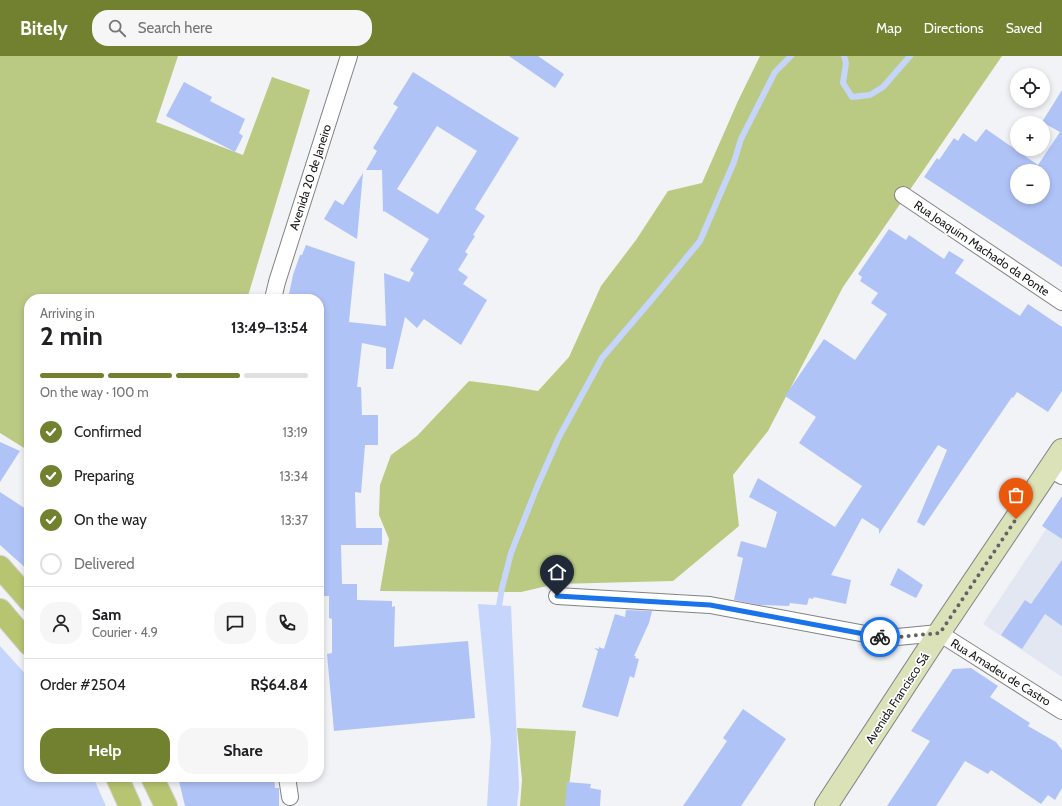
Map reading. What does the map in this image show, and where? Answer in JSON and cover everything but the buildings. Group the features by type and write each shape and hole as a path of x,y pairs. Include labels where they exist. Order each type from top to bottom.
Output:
{"main road":[{"name":"Avenida Francisco Sá","path":"826,806 940,633 1056,472 1062,450"},
{"path":"3,579 24,596"},
{"path":"0,610 24,638"},
{"path":"119,782 130,806"},
{"path":"154,782 166,806"}],"street":[{"name":"Avenida 20 de Janeiro","path":"274,294 276,282 349,56"},
{"name":"Rua Joaquim Machado da Ponte","path":"903,195 1062,302"},
{"path":"557,596 710,605 887,638 940,633"},
{"name":"Rua Amadeu de Castro","path":"940,633 1062,711"},
{"path":"288,782 290,797"}],"shaded area":[{"path":"1047,528 1062,539 1062,677 983,624"}],"green space":[{"path":"0,56 178,56 156,122 243,155 272,77 310,90 249,294 24,294 24,448 0,433"},
{"path":"760,56 1002,56 843,287 768,431 733,475 739,526 673,581 556,584 521,592 380,591 389,539 379,515 380,485 391,455 417,436 469,381 538,391 569,357 601,286 636,240 668,191 702,183 738,101"},
{"path":"517,728 576,731 568,794 594,806 520,806 522,780"}],"water":[{"path":"478,604 511,606 519,787 517,806 487,806 491,741"},
{"path":"0,646 24,672 24,782 95,782 106,806 0,806"}],"waterway":[{"path":"498,612 502,588 511,553 537,487 559,437 602,358 700,241 734,162 741,139 775,72 791,56"},
{"path":"844,56 846,63 843,83 852,97 870,95 883,87 910,56"}],"way so far":[{"path":"880,637 887,638 940,633 1016,519"}],"route":[{"path":"557,596 710,605 880,637"}]}
